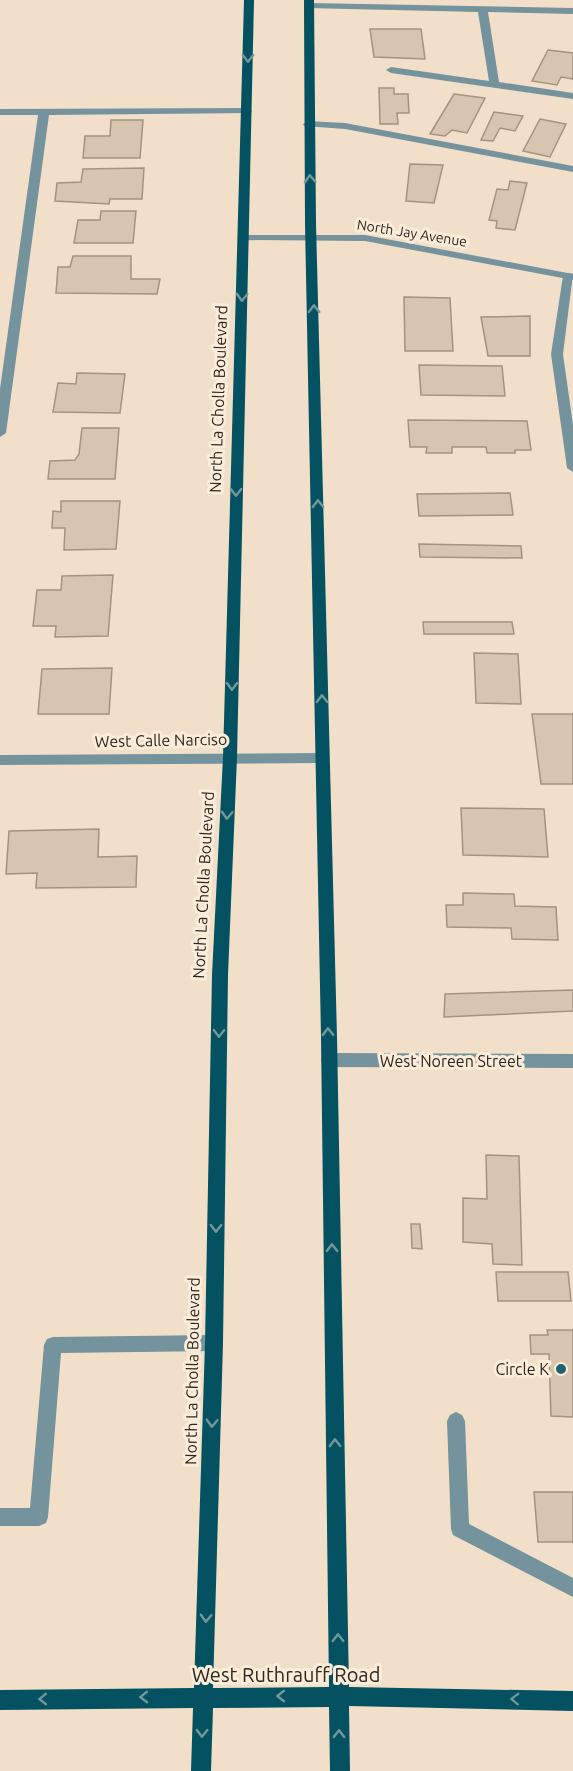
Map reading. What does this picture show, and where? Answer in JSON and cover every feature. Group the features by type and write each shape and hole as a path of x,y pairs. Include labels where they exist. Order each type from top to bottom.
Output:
{"main road":[{"name":"North La Cholla Boulevard","path":"201,1771 214,1343 220,975 230,757 249,0"},
{"path":"309,3 308,124 329,1060 340,1771"},
{"name":"West Ruthrauff Road","path":"0,1700 203,1696 432,1696 573,1701"}],"street":[{"path":"309,3 573,11"},
{"path":"483,10 494,83"},
{"path":"391,70 573,96"},
{"path":"0,112 247,111"},
{"path":"0,433 44,112"},
{"path":"308,124 345,126 573,169"},
{"name":"North Jay Avenue","path":"244,238 365,238 571,276"},
{"path":"571,276 556,354 573,468"},
{"path":"0,330 14,330"},
{"name":"West Calle Narciso","path":"0,760 323,758"},
{"name":"West Noreen Street","path":"329,1060 573,1061"},
{"path":"0,1516 39,1516 53,1345 214,1343"},
{"path":"456,1421 460,1529 573,1588"}],"building":[{"path":"370,29 421,29 425,59 374,57"},
{"path":"548,50 573,53 573,79 561,77 557,85 532,81"},
{"path":"379,88 394,88 394,94 408,94 409,113 397,113 398,124 380,124"},
{"path":"454,94 485,98 467,133 452,130 445,136 430,134"},
{"path":"494,112 523,116 515,131 500,128 493,141 481,140"},
{"path":"540,119 566,124 550,157 523,151"},
{"path":"111,120 143,120 140,158 83,158 85,136 110,136"},
{"path":"410,164 443,165 434,203 406,201"},
{"path":"144,168 142,199 110,199 109,204 55,201 57,183 81,182 83,169"},
{"path":"510,181 527,183 515,230 496,228 497,221 489,220 497,189 508,190"},
{"path":"101,211 136,211 133,243 74,243 78,220 100,220"},
{"path":"73,256 131,256 131,279 160,279 157,294 56,293 58,267 70,267"},
{"path":"404,297 450,298 453,351 405,351"},
{"path":"530,316 530,356 488,356 481,317"},
{"path":"419,365 502,366 505,396 421,395"},
{"path":"77,373 125,374 120,413 53,412 58,383 76,384"},
{"path":"408,420 527,421 531,450 515,450 515,453 487,453 486,447 452,447 452,453 426,453 427,447 410,447"},
{"path":"82,428 119,428 115,479 48,479 50,461 75,460 79,454"},
{"path":"510,493 513,515 419,516 417,494"},
{"path":"61,501 120,501 116,549 64,550 65,528 52,528 53,511 61,512"},
{"path":"419,544 521,546 522,558 420,557"},
{"path":"113,575 108,636 55,637 56,626 33,626 37,590 61,590 62,576"},
{"path":"423,622 512,622 514,634 424,634"},
{"path":"474,653 518,654 521,704 476,703"},
{"path":"112,668 109,714 38,714 42,669"},
{"path":"532,714 573,714 573,784 541,784"},
{"path":"461,808 544,809 548,857 463,855"},
{"path":"99,829 98,857 137,856 136,887 36,888 37,873 6,874 9,831"},
{"path":"463,893 514,894 515,906 556,907 558,940 512,939 511,928 447,927 446,905 463,905"},
{"path":"573,990 573,1011 444,1017 445,994"},
{"path":"486,1155 519,1156 522,1265 493,1264 492,1244 463,1242 463,1198 487,1199"},
{"path":"411,1224 420,1224 422,1249 412,1248"},
{"path":"496,1272 568,1272 571,1301 498,1301"},
{"name":"Circle K","path":"547,1330 573,1330 573,1417 551,1416 549,1354 531,1354 530,1335 548,1335"},
{"path":"534,1492 573,1492 573,1542 538,1542"}],"place":[{"name":"Circle K","path":"561,1369"}]}
